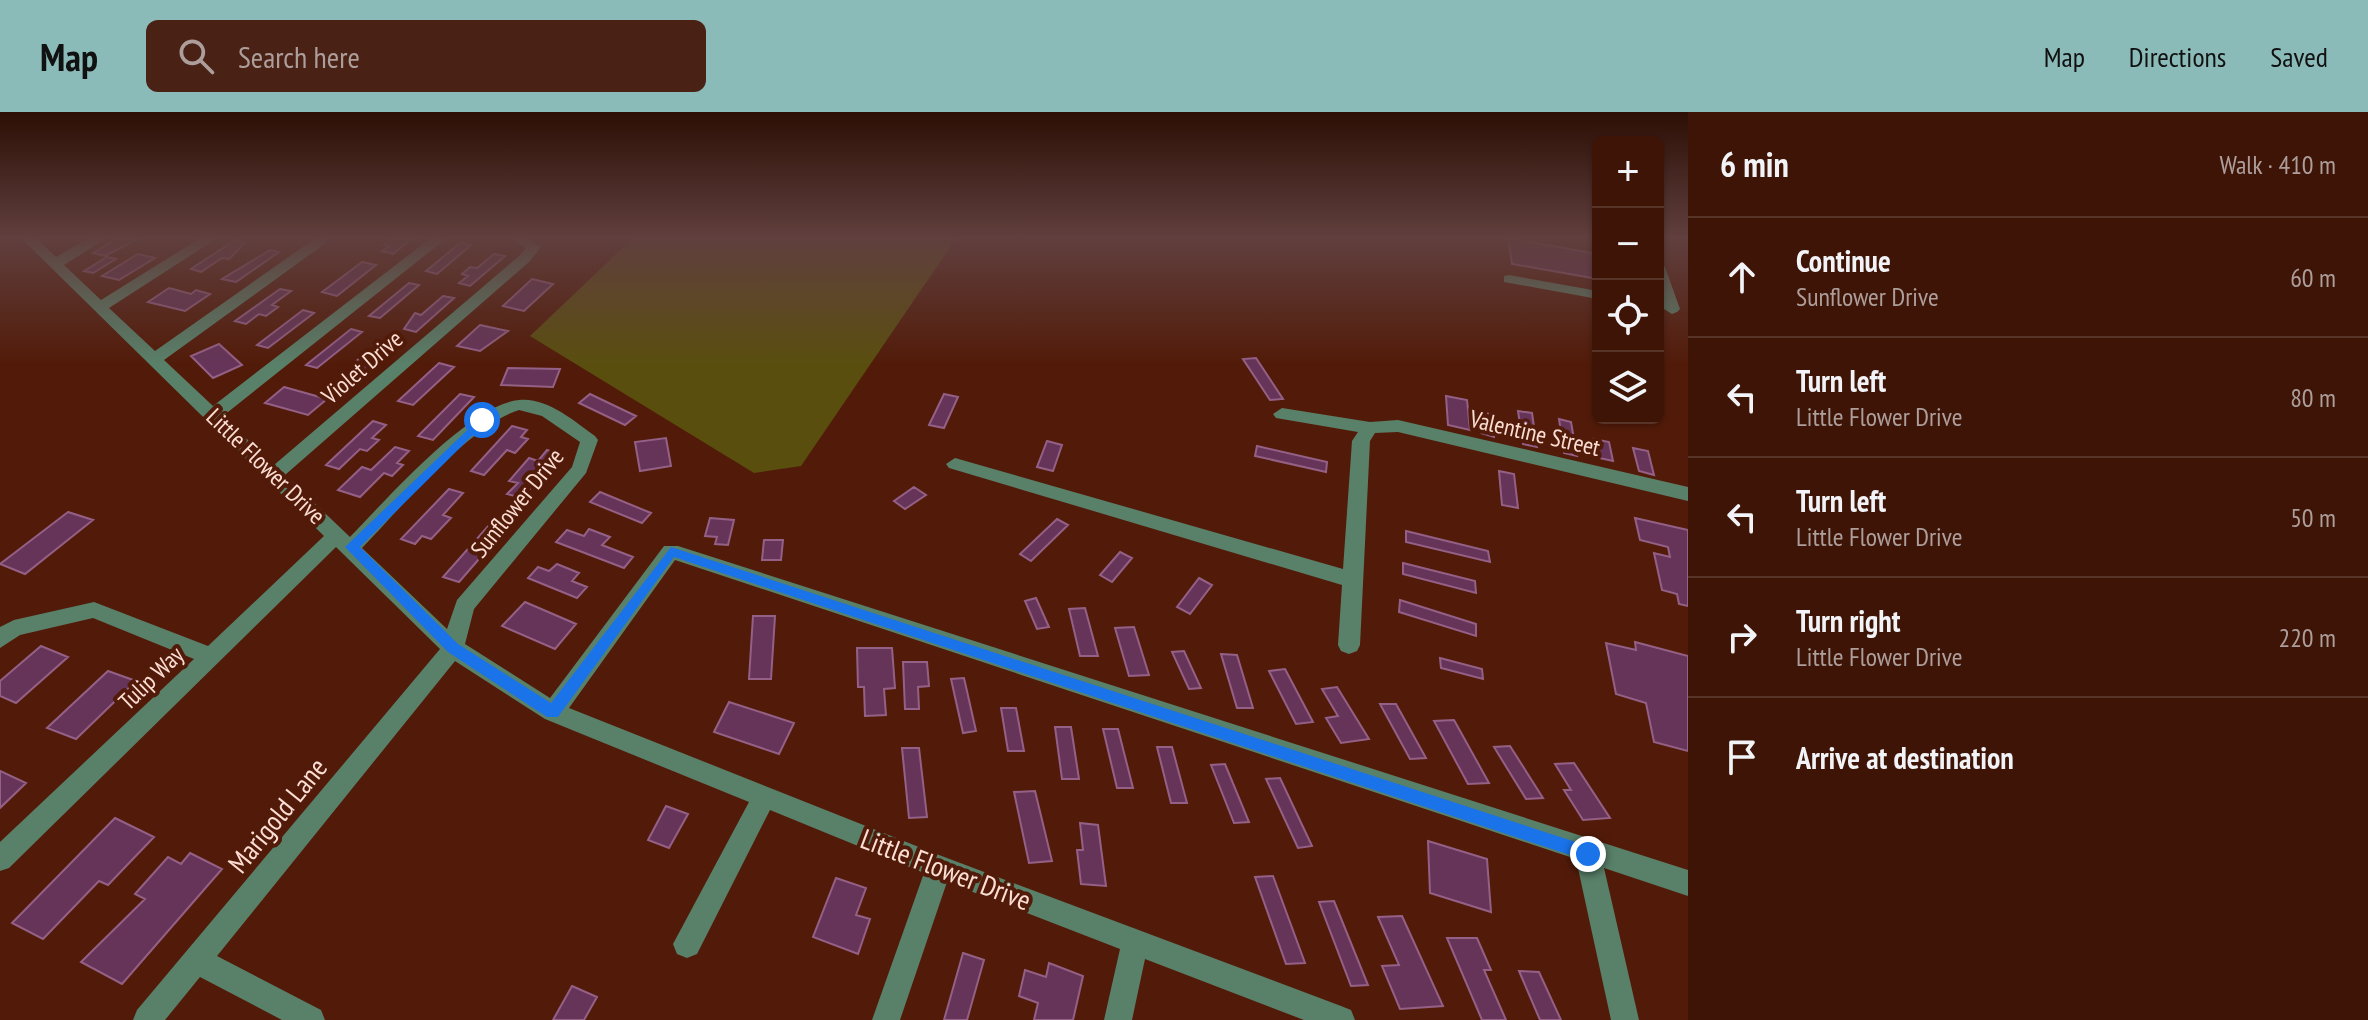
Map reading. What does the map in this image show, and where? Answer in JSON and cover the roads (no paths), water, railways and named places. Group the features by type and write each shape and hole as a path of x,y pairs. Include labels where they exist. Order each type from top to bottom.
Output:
{"lane":[{"name":"Little Flower Drive","path":"71,279 345,540 453,648 553,712 939,867 1341,1020"},
{"path":"100,307 144,279"},
{"path":"154,359 267,279"},
{"path":"213,415 387,279"},
{"name":"Violet Drive","path":"275,474 500,279"},
{"path":"1511,279 1592,294"},
{"path":"1663,280 1673,309"},
{"name":"Sunflower Drive","path":"345,540 482,420 518,405 551,414 589,440 580,469 464,606 453,648"},
{"name":"Valentine Street","path":"1282,414 1370,428 1398,426 1688,494"},
{"path":"1349,645 1361,441 1370,428"},
{"path":"955,464 1353,580"},
{"name":"Tulip Way","path":"0,859 211,656 345,540"},
{"path":"553,712 671,551 1588,854 1688,883"},
{"path":"0,639 14,628 94,610 211,656"},
{"name":"Marigold Lane","path":"147,1020 453,648"},
{"path":"687,944 764,797"},
{"path":"1588,854 1625,1020"},
{"path":"886,1020 939,867"},
{"path":"1118,1020 1135,942"},
{"path":"197,961 311,1020"}]}
